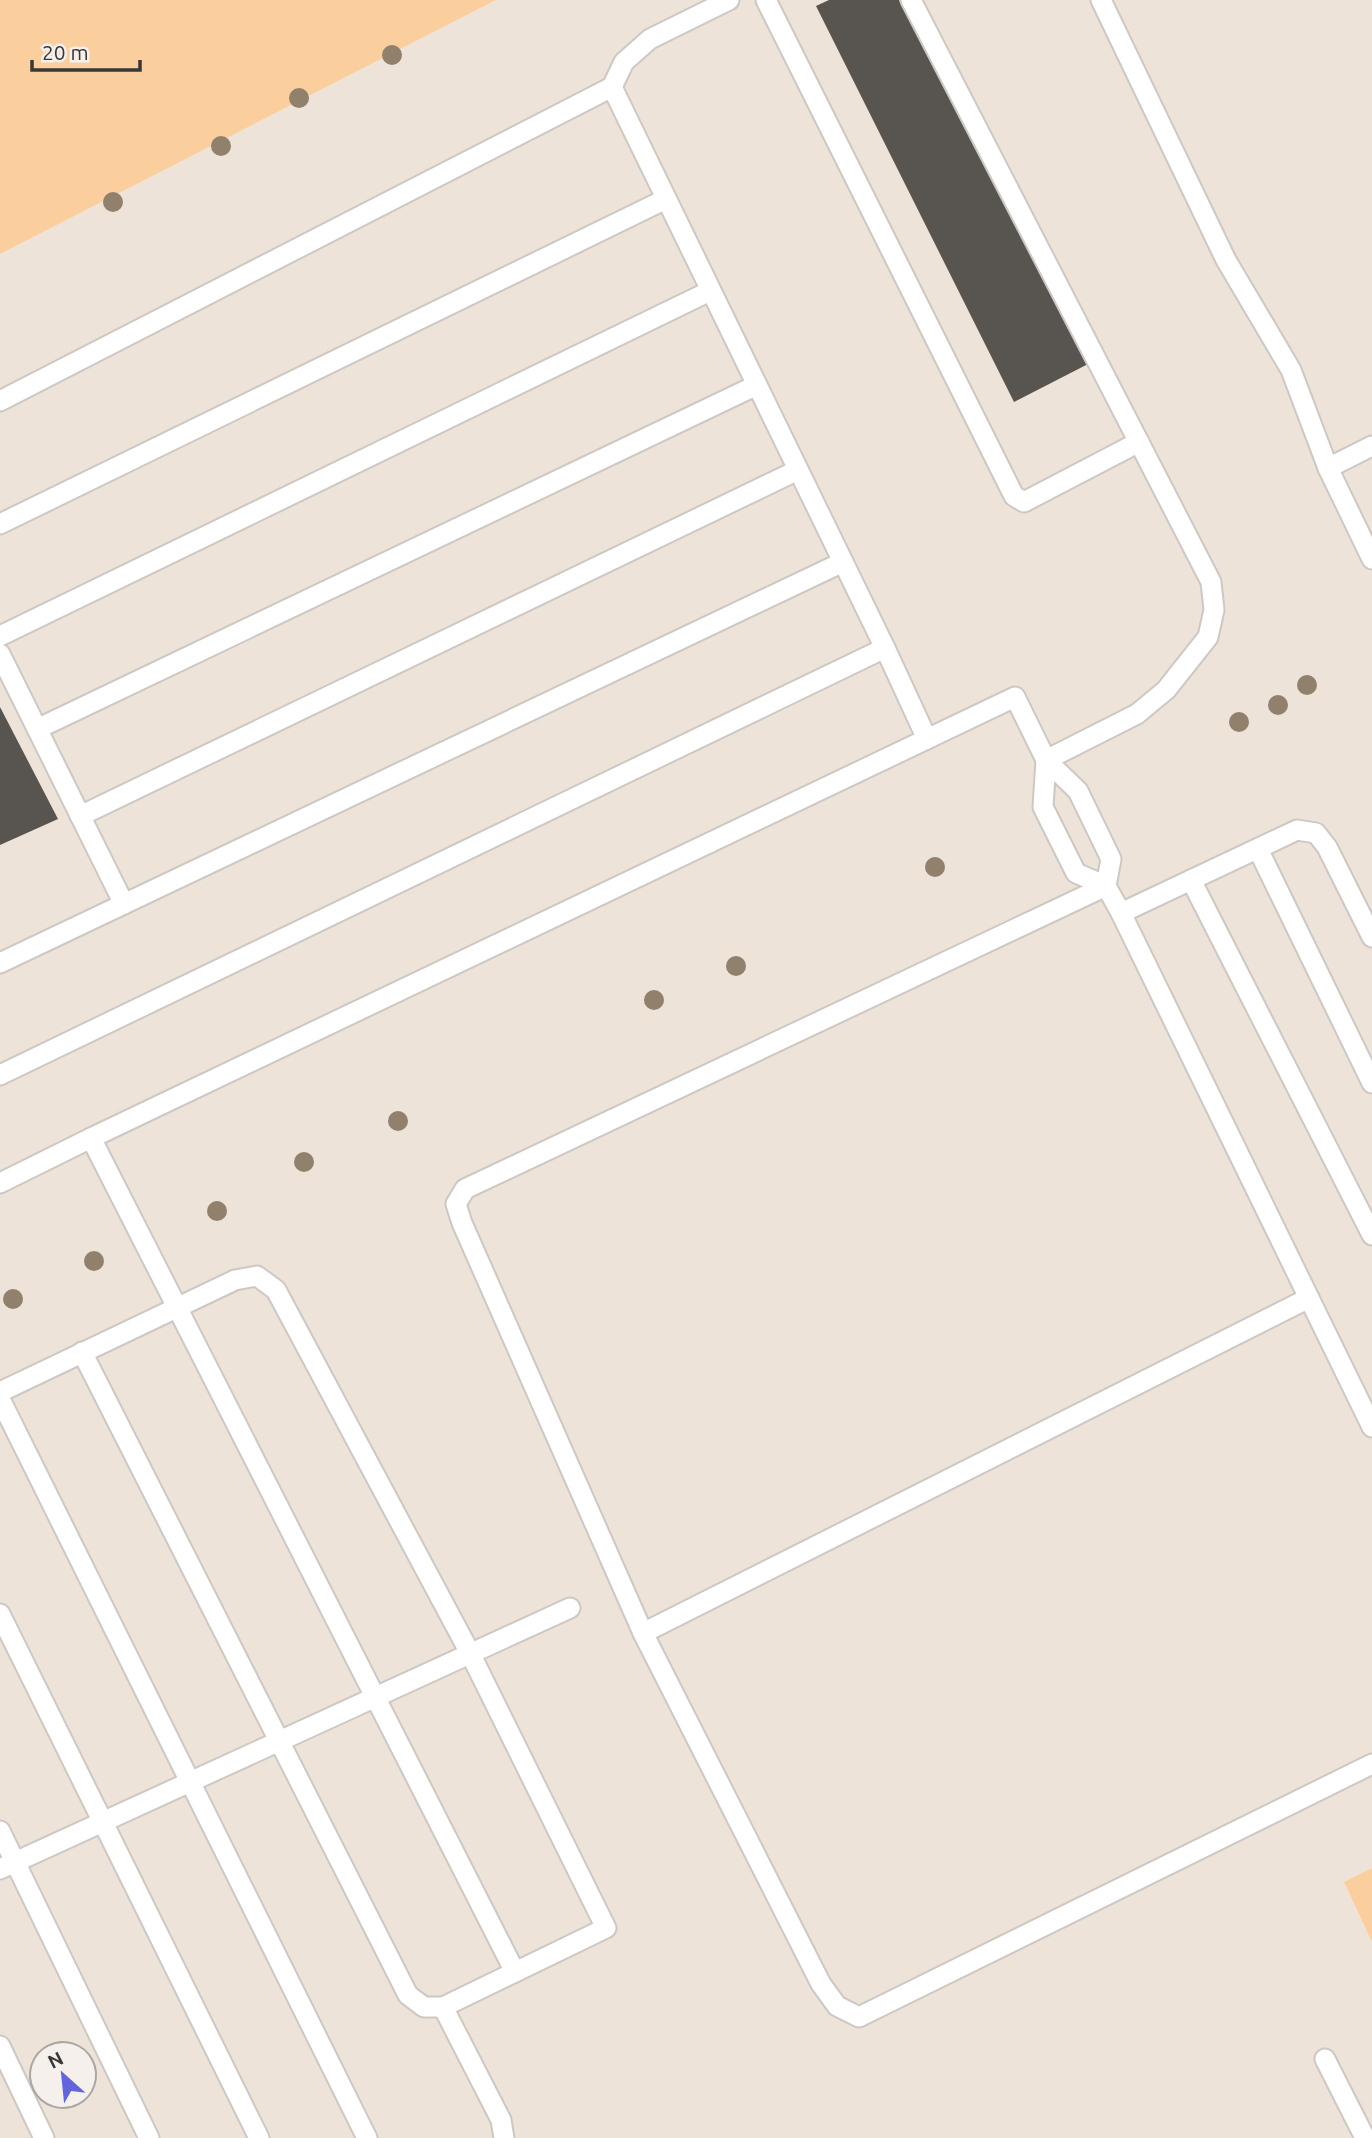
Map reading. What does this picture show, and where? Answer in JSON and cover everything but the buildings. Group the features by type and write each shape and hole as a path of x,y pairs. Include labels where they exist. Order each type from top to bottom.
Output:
{"lane":[{"path":"0,401 612,87 624,62 650,39 729,0"},
{"path":"766,0 1014,496 1024,502 1139,443"},
{"path":"911,0 1211,582 1214,610 1208,637 1166,690 1137,714 1046,760"},
{"path":"1101,0 1226,260 1291,370 1328,468 1372,559"},
{"path":"612,87 928,739"},
{"path":"0,524 666,199"},
{"path":"0,636 710,290"},
{"path":"37,729 757,385"},
{"path":"1328,468 1372,446"},
{"path":"80,816 798,470"},
{"path":"0,963 842,562"},
{"path":"0,1075 885,649"},
{"path":"0,654 124,904"},
{"path":"0,1183 1015,697 1046,760 1078,791 1111,859 1106,886"},
{"path":"1046,760 1043,807 1076,873 1106,886 1121,913 1372,1427"},
{"path":"1121,913 1297,830 1316,833 1327,847 1372,937"},
{"path":"1258,849 1372,1083"},
{"path":"1191,880 1372,1236"},
{"path":"1106,886 465,1189 456,1204 643,1633 821,1984 837,2006 859,2017 1372,1764"},
{"path":"91,1138 515,1972"},
{"path":"0,1392 82,1352 177,1306 235,1280 257,1276 276,1290 470,1653 606,1928 443,2007 424,2007 408,1995 82,1352"},
{"path":"643,1633 1309,1298"},
{"path":"0,1399 366,2138"},
{"path":"8,1865 570,1608"},
{"path":"0,1614 259,2138"},
{"path":"0,1830 8,1865 149,2138"},
{"path":"443,2007 501,2120 504,2138"},
{"path":"0,2046 44,2138"},
{"path":"1325,2059 1365,2138"}],"shaded area":[{"path":"0,0 496,0 0,254"},
{"path":"496,0 1372,0 1372,1868 1344,1882 1372,1942 1372,2138 0,2138 0,254"},
{"path":"1372,1868 1372,1942 1344,1882"}]}
